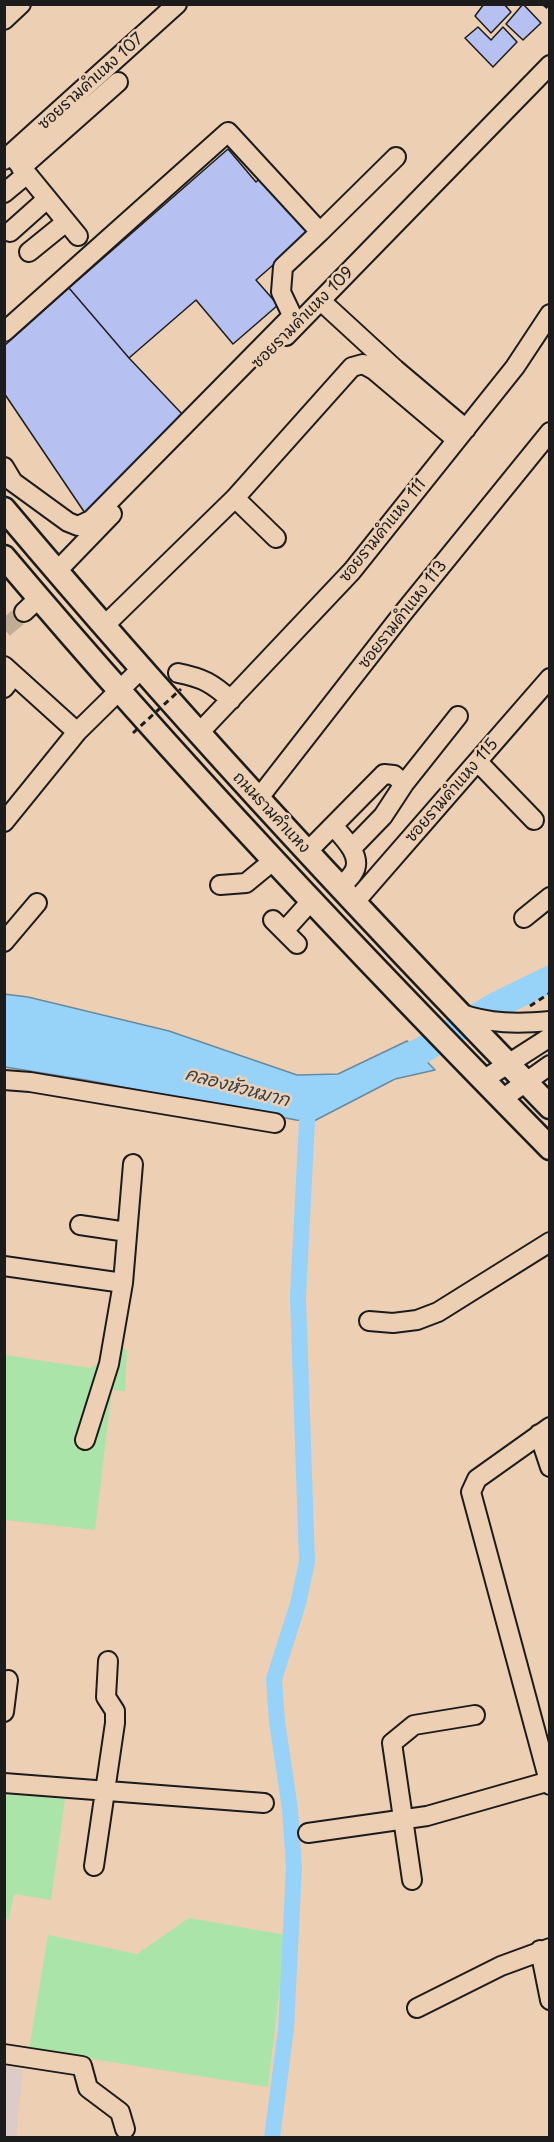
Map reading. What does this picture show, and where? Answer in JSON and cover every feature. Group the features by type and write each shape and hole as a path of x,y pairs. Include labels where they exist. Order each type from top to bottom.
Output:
{"main road":[{"name":"ถนนรามคำแหง","path":"4,509 198,734 347,896 549,1107"},
{"name":"ถนนรามคำแหง","path":"4,557 31,605 119,692 274,860 549,1148"}],"street":[{"path":"4,20 21,4"},
{"name":"ซอยรามคำแหง 107","path":"16,164 177,4"},
{"name":"ซอยรามคำแหง 109","path":"57,572 549,65"},
{"path":"4,193 16,164 118,82"},
{"path":"4,332 228,132 320,232"},
{"path":"4,467 13,482 68,522 78,526 91,520 290,318 291,313 281,292 283,267 396,157"},
{"path":"16,164 78,236"},
{"path":"10,232 47,199"},
{"path":"28,252 66,222"},
{"path":"321,301 395,369 458,432"},
{"name":"ซอยรามคำแหง 111","path":"198,734 352,571 458,432 515,367 549,314"},
{"path":"104,626 235,498 357,364 363,364 374,370 458,432"},
{"name":"ซอยรามคำแหง 113","path":"258,799 411,603 549,432"},
{"path":"235,498 276,538"},
{"path":"4,822 77,732 141,669"},
{"path":"8,676 77,732"},
{"name":"ซอยรามคำแหง 115","path":"347,896 478,762 549,678"},
{"path":"179,681 203,679 231,700"},
{"path":"352,848 383,816 404,784 458,716"},
{"path":"478,762 534,820"},
{"path":"307,852 384,774 394,775 404,784"},
{"path":"333,826 352,848 357,862 347,896"},
{"path":"220,885 246,883 274,860"},
{"path":"524,918 549,897"},
{"path":"297,944 278,925 312,900"},
{"path":"4,942 37,903"},
{"path":"458,1012 477,1020 501,1023 549,1021"},
{"path":"483,1080 549,1037"},
{"path":"502,1099 549,1065"},
{"path":"4,1080 275,1123"},
{"path":"85,1440 109,1364 123,1283 133,1164"},
{"path":"80,1225 127,1232"},
{"path":"369,1321 393,1323 417,1320 438,1312 549,1242"},
{"path":"4,1266 123,1283"},
{"path":"308,1833 427,1816 549,1783 471,1492 477,1479 544,1430 549,1467"},
{"path":"94,1866 115,1723 115,1712 106,1697 108,1661"},
{"path":"4,1712 8,1680"},
{"path":"412,1880 392,1743 414,1725 475,1715"},
{"path":"4,1783 264,1803"},
{"path":"417,2008 501,1966 545,1949 549,2000"},
{"path":"4,2054 82,2066 88,2088 120,2112 125,2129"}],"path":[{"path":"543,4 549,10"},
{"path":"133,733 179,681"}],"shaded area":[{"path":"5,2066 23,2070 16,2137 5,2137"}],"green space":[{"path":"124,1348 127,1351 125,1391 112,1390 95,1530 5,1520 5,1355 90,1368"},
{"path":"5,1794 65,1799 51,1900 14,1894 9,1919 4,1919"},
{"path":"189,1918 286,1935 268,2087 29,2049 48,1935 137,1954"}],"water":[{"path":"4,994 28,997 169,1031 297,1075 338,1074 407,1041 435,1070 395,1079 312,1122 296,1120 5,1067"}],"building":[{"path":"484,4 504,4 511,12 491,33 475,16"},
{"path":"523,4 541,23 523,40 506,24"},
{"path":"478,27 491,40 503,27 517,42 493,67 465,38"},
{"path":"228,149 256,182 265,174 313,230 256,280 278,305 233,344 196,300 129,358 69,288"},
{"path":"69,288 129,358 184,416 89,519 4,393 4,346"}],"waterway":[{"name":"คลองหัวหมาก","path":"385,1068 421,1051 495,1006 550,979"},
{"path":"272,2138 286,2029 294,1868 290,1809 277,1721 274,1679 298,1604 307,1562 298,1297 308,1102"}],"tunnel":[{"path":"4,629 24,612"}]}
